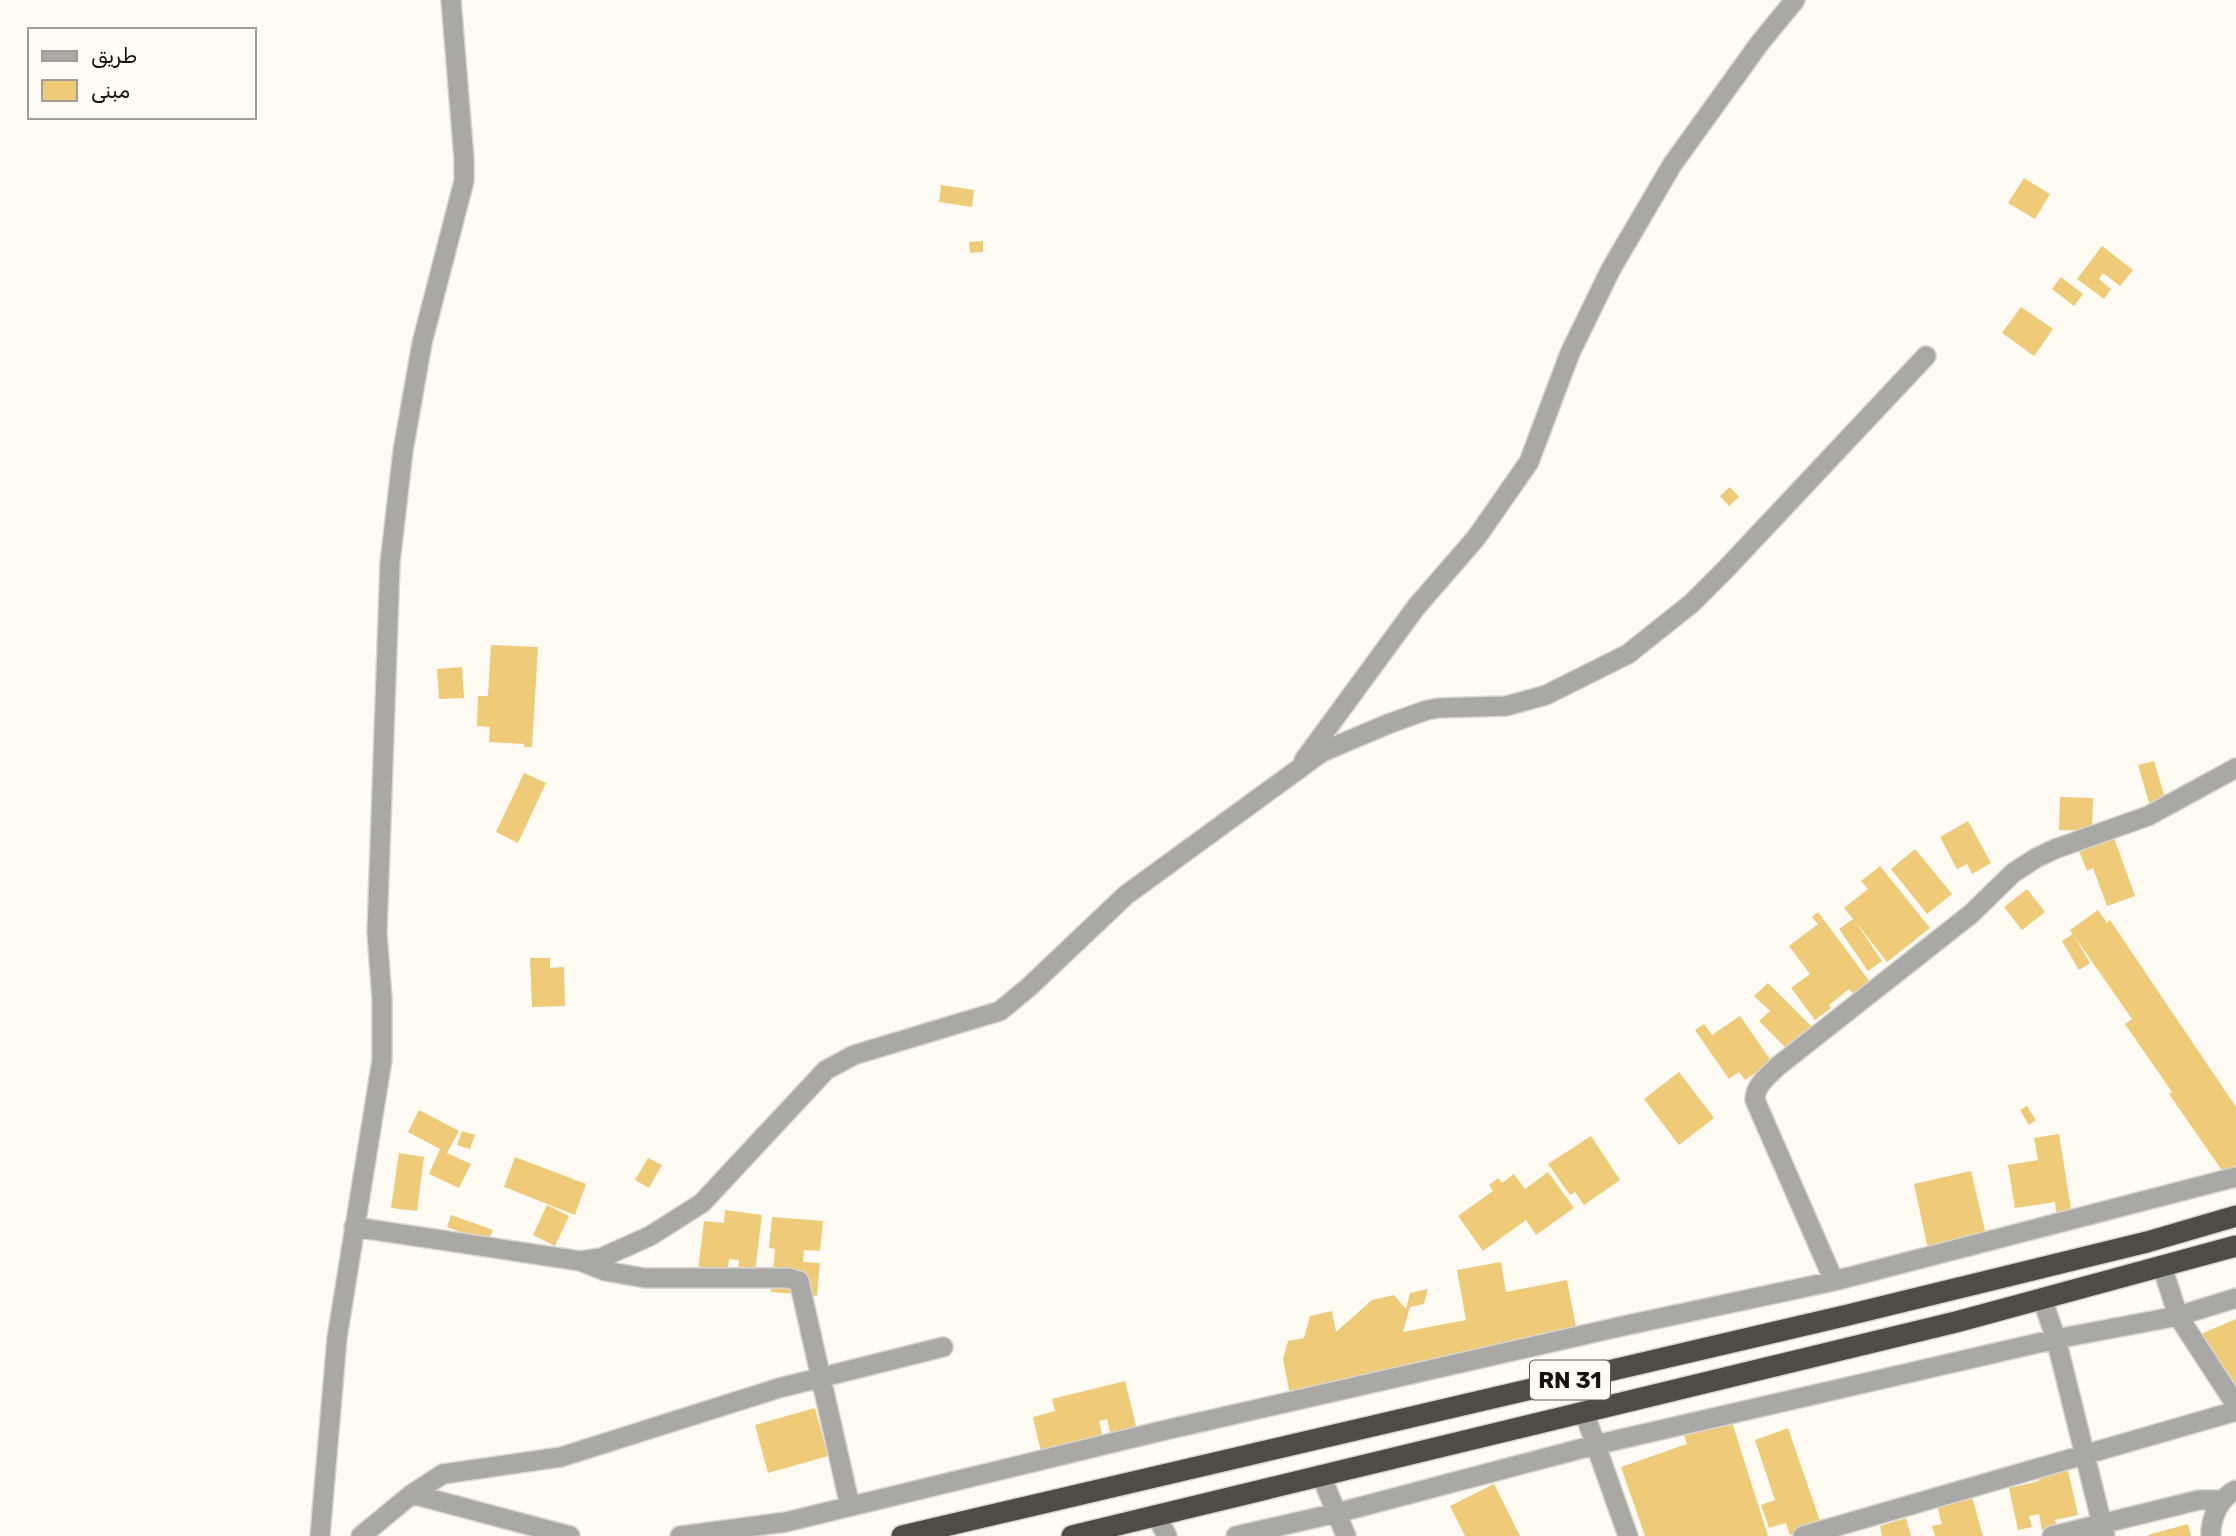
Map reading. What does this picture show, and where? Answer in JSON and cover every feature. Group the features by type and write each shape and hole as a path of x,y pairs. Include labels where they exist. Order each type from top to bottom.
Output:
{"highway":[{"name":"RN 31","path":"902,1536 1849,1315 2147,1242 2236,1216"},
{"name":"RN 31","path":"1072,1536 1942,1325 2236,1246"}],"street":[{"path":"320,1536 337,1338 382,1060 382,999 377,933 390,563 403,451 422,343 464,181 451,0"},
{"path":"1297,769 1418,606 1476,538 1529,462 1570,353 1611,269 1672,165 1759,44 1795,0"},
{"path":"580,1261 601,1258 650,1236 702,1203 826,1070 854,1055 1000,1011 1022,994 1126,895 1297,769 1335,745 1427,710 1506,706 1529,701 1628,654 1709,586 1926,356"},
{"path":"1834,1281 1755,1100 1755,1093 1761,1083 1778,1066 1971,914 2013,873 2055,849 2160,811 2236,768"},
{"path":"680,1536 786,1522 1184,1426 1834,1281 2236,1177"},
{"path":"354,1227 580,1261 605,1271 645,1278 795,1278 802,1284 820,1378 850,1506"},
{"path":"2162,1266 2178,1316 2236,1405"},
{"path":"2042,1298 2056,1339 2104,1530"},
{"path":"1236,1536 1337,1513 1595,1445 2056,1339 2178,1316 2236,1298"},
{"path":"361,1536 412,1494 443,1474 561,1457 779,1388 943,1347"},
{"path":"1803,1536 2236,1411"},
{"path":"1584,1412 1628,1536"},
{"path":"1321,1475 1346,1536"},
{"path":"412,1494 570,1536"},
{"path":"2052,1536 2104,1530 2199,1500 2230,1495"},
{"path":"2211,1536 2214,1518 2230,1495"},
{"path":"1156,1516 1167,1536"}],"building":[{"path":"2024,178 2050,194 2035,219 2008,203"},
{"path":"941,185 974,190 972,207 939,202"},
{"path":"983,241 983,252 970,253 969,242"},
{"path":"2102,246 2133,270 2120,286 2103,273 2099,279 2111,289 2104,299 2077,279"},
{"path":"2061,277 2083,294 2074,306 2052,289"},
{"path":"2021,307 2053,329 2034,356 2002,333"},
{"path":"1730,487 1739,497 1729,506 1720,496"},
{"path":"491,645 538,647 532,747 489,742 490,727 477,726 478,696 488,696"},
{"path":"462,667 464,698 439,699 437,669"},
{"path":"2154,761 2167,805 2151,810 2138,765"},
{"path":"524,773 546,783 518,843 496,832"},
{"path":"2060,797 2093,798 2092,831 2059,830"},
{"path":"1968,821 1991,863 1972,874 1967,864 1957,869 1940,837"},
{"path":"2114,838 2135,896 2107,906 2093,868 2087,871 2079,851"},
{"path":"1915,849 1952,894 1927,914 1891,869"},
{"path":"1880,866 1930,928 1887,962 1855,921 1882,961 1868,971 1839,929 1853,919 1844,908 1868,889 1861,881"},
{"path":"2027,889 2045,912 2022,930 2004,907"},
{"path":"2098,910 2107,923 2110,920 2236,1107 2236,1168 2223,1172 2125,1024 2132,1019 2070,930"},
{"path":"1818,912 1870,982 1854,995 1849,989 1815,1020 1791,988 1810,974 1789,946 1818,924 1812,917"},
{"path":"2073,934 2090,963 2079,970 2062,941"},
{"path":"530,958 550,958 550,968 564,967 565,1006 532,1007"},
{"path":"1768,983 1812,1027 1789,1051 1759,1021 1770,1011 1754,996"},
{"path":"1740,1016 1772,1062 1745,1080 1739,1072 1729,1079 1695,1030 1704,1024 1712,1035"},
{"path":"1679,1072 1714,1118 1679,1145 1644,1099"},
{"path":"2027,1106 2036,1120 2029,1125 2020,1110"},
{"path":"419,1110 459,1131 447,1153 471,1164 459,1188 429,1174 440,1149 408,1132"},
{"path":"462,1131 475,1135 470,1149 457,1145"},
{"path":"2059,1134 2072,1215 2057,1218 2055,1202 2015,1208 2008,1165 2038,1160 2034,1138"},
{"path":"1591,1136 1620,1180 1584,1205 1575,1192 1570,1195 1548,1164"},
{"path":"399,1153 424,1157 417,1211 391,1208"},
{"path":"515,1157 586,1184 575,1215 504,1187"},
{"path":"648,1158 662,1165 649,1188 635,1180"},
{"path":"1971,1171 1986,1235 1928,1249 1914,1184"},
{"path":"1548,1172 1574,1208 1536,1235 1526,1220 1483,1251 1458,1216 1493,1191 1489,1185 1498,1178 1502,1183 1514,1174 1525,1189"},
{"path":"547,1205 569,1216 555,1246 533,1235"},
{"path":"725,1210 762,1215 754,1279 737,1278 739,1260 729,1259 726,1283 697,1279 704,1221 724,1223"},
{"path":"451,1215 493,1230 488,1242 447,1227"},
{"path":"772,1217 823,1221 820,1251 804,1250 803,1262 820,1263 817,1296 771,1292 775,1249 769,1248"},
{"path":"1501,1262 1506,1292 1567,1280 1577,1332 1292,1405 1283,1359 1288,1341 1304,1338 1310,1316 1332,1311 1336,1332 1372,1300 1394,1295 1406,1309 1410,1293 1428,1289 1424,1304 1410,1307 1403,1332 1466,1320 1457,1270"},
{"path":"2236,1319 2236,1385 2196,1336"},
{"path":"1125,1381 1138,1434 1112,1440 1107,1419 1099,1421 1105,1447 1044,1465 1033,1417 1055,1411 1052,1399"},
{"path":"815,1408 828,1456 768,1473 755,1425"},
{"path":"1731,1419 1768,1536 1645,1536 1621,1467 1687,1444 1684,1435"},
{"path":"1788,1428 1821,1524 1790,1535 1786,1523 1769,1528 1761,1505 1775,1500 1755,1440"},
{"path":"2067,1466 2078,1515 2055,1520 2057,1526 2042,1530 2039,1514 2029,1516 2032,1527 2018,1530 2009,1488 2039,1481 2038,1473"},
{"path":"1494,1484 1520,1536 1465,1536 1450,1506"},
{"path":"1972,1497 1983,1536 1935,1536 1932,1526 1942,1524 1937,1506"},
{"path":"1906,1518 1911,1536 1882,1536 1880,1526"},
{"path":"2188,1524 2191,1536 2148,1535"}]}
